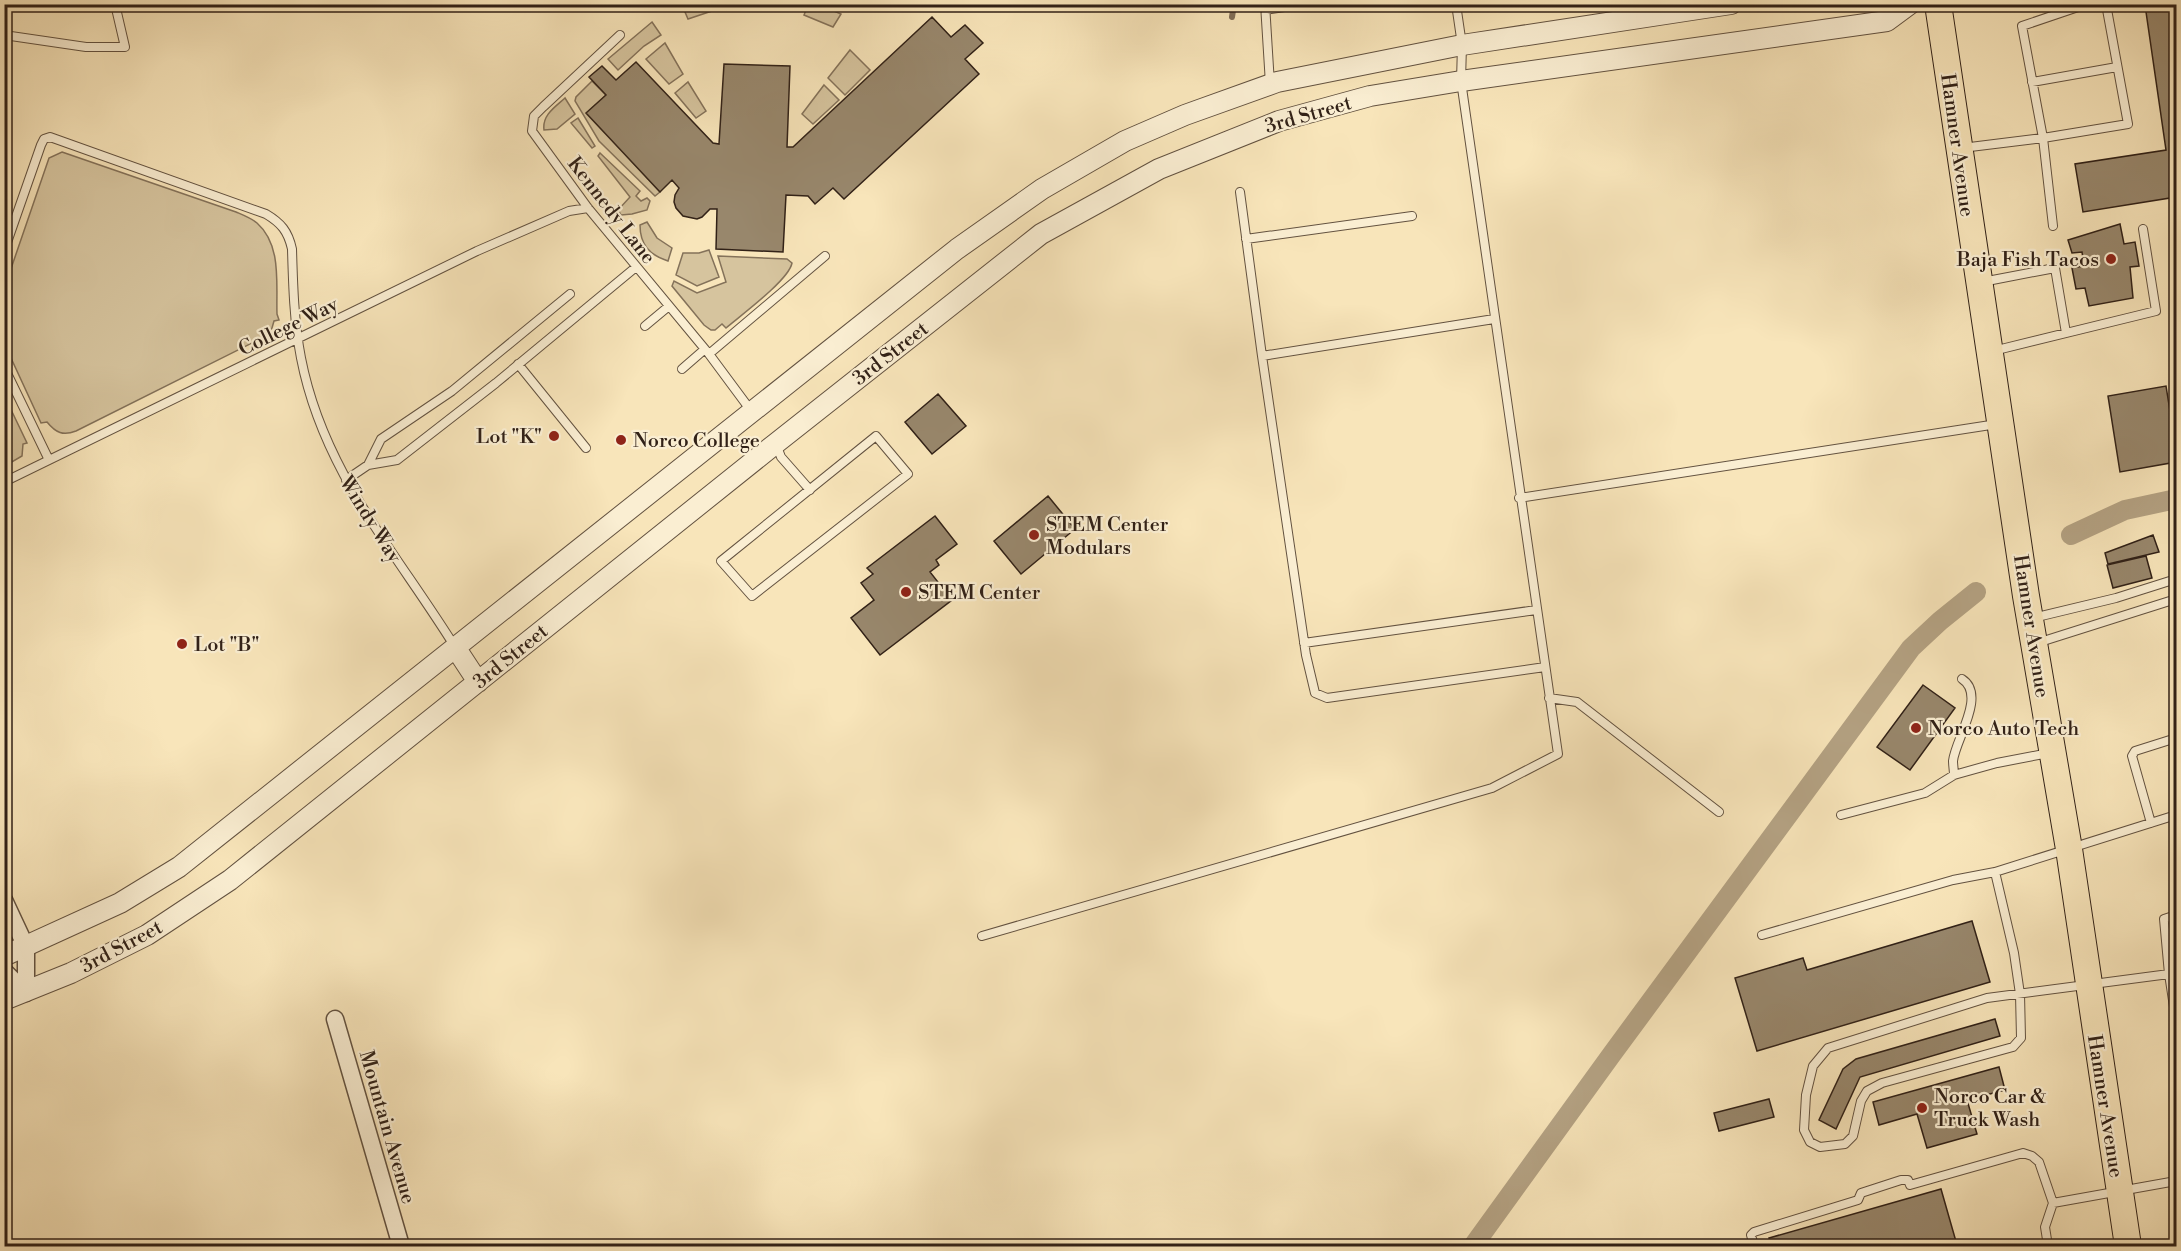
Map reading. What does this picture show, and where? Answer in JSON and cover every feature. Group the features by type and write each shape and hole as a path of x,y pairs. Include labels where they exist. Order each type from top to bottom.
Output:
{"main road":[{"name":"Hamner Avenue","path":"1938,4 2000,424 2069,849 2128,1246"}],"street":[{"name":"3rd Street","path":"4,956 120,903 179,867 957,249 1042,189 1125,141 1185,115 1270,85 1462,45 1691,8 1731,4"},
{"name":"3rd Street","path":"4,1000 26,993 147,935 230,880 1041,234 1159,168 1279,121 1370,96 1887,21 1910,4"},
{"name":"Windy Way","path":"455,647 478,682"},
{"path":"4,900 26,947 26,993"},
{"path":"4,971 26,993"},
{"name":"Mountain Avenue","path":"335,1019 401,1246"}],"lane":[{"path":"4,35 86,47 125,47 115,4"},
{"path":"1270,85 1265,8 1304,4"},
{"path":"982,936 1492,788 1558,754 1519,498 1461,81 1462,45 1456,4"},
{"path":"2053,226 2043,138 2022,26 2087,4"},
{"path":"1959,149 2128,124 2106,4"},
{"name":"Kennedy Lane","path":"620,35 534,116 532,131 588,208 707,351 752,412"},
{"path":"2032,82 2117,67"},
{"name":"Windy Way","path":"4,251 41,145 44,139 50,136 266,214 284,227 291,249 295,315 301,360 313,402 332,453 382,539 455,647"},
{"path":"1240,192 1304,643 1315,693 1327,698 1545,667"},
{"name":"College Way","path":"4,482 477,251 569,211 588,208"},
{"path":"1246,239 1412,216"},
{"path":"1989,352 2156,311 2143,230"},
{"path":"682,369 825,256"},
{"path":"346,480 368,465 397,460 636,267"},
{"path":"1979,282 2055,268 2066,333"},
{"path":"368,465 381,439 452,391 570,294"},
{"path":"645,326 669,306"},
{"path":"1262,356 1494,319"},
{"path":"518,364 586,448"},
{"path":"4,367 49,460"},
{"path":"1519,498 2000,424"},
{"path":"876,436 908,474 752,596 721,561 810,490 876,436"},
{"path":"776,444 781,457 810,490"},
{"path":"2030,620 2116,598 2176,579"},
{"path":"2030,620 2176,599"},
{"path":"1304,643 1536,610"},
{"path":"1954,776 1953,760 1969,717 1971,693 1966,681 1962,679"},
{"path":"1549,698 1578,702 1719,812"},
{"path":"2151,822 2132,756 2135,751 2173,739"},
{"path":"1841,815 1925,793 1954,776 1997,763 2053,753"},
{"path":"1762,935 1953,880 1995,872 2176,815"},
{"path":"1995,872 2014,953 2020,994 2021,1038 2018,1043 2013,1047 1882,1083 1867,1091 1861,1101 1853,1136 1845,1144 1820,1148 1810,1142 1804,1130 1806,1095 1813,1066 1828,1048 1986,998 2020,994 2088,985 2173,973"},
{"path":"2176,915 2164,918 2173,973 2176,1020"},
{"path":"1754,1246 1751,1235 1754,1232 1858,1200 1861,1193 1901,1180 1908,1180 1910,1185 2023,1153 2039,1162 2053,1203 2045,1227 2048,1246"},
{"path":"2053,1203 2176,1181"}],"shaded area":[{"path":"682,5 714,5 715,10 688,19"},
{"path":"808,5 820,5 841,14 833,27 804,15"},
{"path":"652,22 661,35 644,46 618,70 608,59"},
{"path":"665,43 683,74 669,84 646,59"},
{"path":"850,50 870,70 845,95 828,78"},
{"path":"592,81 606,95 587,113 660,192 655,196 599,141 575,101 576,97"},
{"path":"688,82 706,111 696,118 675,93"},
{"path":"824,85 839,100 813,124 802,114"},
{"path":"565,98 575,114 557,129 544,130 547,116"},
{"path":"578,118 595,146 592,148 571,123"},
{"path":"62,152 236,212 257,223 271,242 274,254 279,320 274,321 266,336 76,431 67,433 57,431 47,422 41,423 5,345 4,289 49,158"},
{"path":"600,153 640,191 636,196 641,201 647,198 650,201 647,210 621,215 618,210 630,197 598,156"},
{"path":"647,222 657,238 672,248 668,261 656,256 644,243 640,225"},
{"path":"709,250 719,277 697,286 676,275 683,253 699,253"},
{"path":"718,256 787,259 792,263 782,279 752,307 726,328 722,324 715,330 711,330 704,325 672,286 674,281 697,293 726,282"},
{"path":"4,395 27,443 23,444 22,456 5,466"}],"building":[{"path":"2176,4 2176,197 2083,212 2075,164 2166,150 2145,5"},
{"path":"932,17 951,37 965,25 983,43 965,59 979,74 844,199 833,188 815,204 808,196 786,195 783,252 716,249 717,209 710,209 697,219 683,216 674,202 679,188 672,180 660,192 586,113 606,95 589,77 602,66 616,80 636,62 713,143 719,144 724,64 790,66 787,147 793,147"},
{"name":"Baja Fish Tacos","path":"2120,224 2124,244 2135,242 2139,266 2130,267 2133,298 2089,306 2085,288 2076,289 2072,268 2084,266 2082,252 2072,253 2068,240"},
{"path":"2166,386 2176,462 2120,472 2108,396"},
{"path":"938,394 966,426 932,454 905,422"},
{"name":"STEM Center Modulars","path":"1048,496 1075,529 1021,574 994,541"},
{"name":"STEM Center","path":"935,516 957,544 936,560 939,565 930,572 952,600 880,655 851,618 874,600 861,583 873,574 867,568"},
{"path":"2153,535 2159,552 2108,564 2105,553"},
{"path":"2146,556 2152,578 2113,588 2107,565"},
{"name":"Norco Auto Tech","path":"1923,685 1955,708 1910,770 1877,747"},
{"path":"1972,921 1990,982 1757,1051 1735,978 1803,958 1807,970"},
{"name":"Norco Car & Truck Wash","path":"1995,1019 2000,1036 1860,1077 1836,1129 1819,1120 1843,1069 1856,1059"},
{"name":"Norco Car & Truck Wash","path":"1999,1067 2005,1090 1967,1100 1977,1134 1927,1148 1917,1114 1879,1125 1873,1102"},
{"path":"1769,1099 1774,1117 1719,1131 1714,1113"},
{"path":"1941,1189 1957,1245 1772,1246 1769,1238"}],"waterway":[{"path":"1232,17 1234,4"},
{"path":"2071,535 2125,510 2176,499"},
{"path":"1473,1246 1911,648 1976,592"}],"place":[{"name":"Baja Fish Tacos","path":"2111,259"},
{"name":"Lot \"K\"","path":"554,436"},
{"name":"Norco College","path":"621,440"},
{"name":"STEM Center Modulars","path":"1034,535"},
{"name":"STEM Center","path":"906,592"},
{"name":"Lot \"B\"","path":"182,644"},
{"name":"Norco Auto Tech","path":"1916,728"},
{"name":"Norco Car & Truck Wash","path":"1922,1108"}]}
